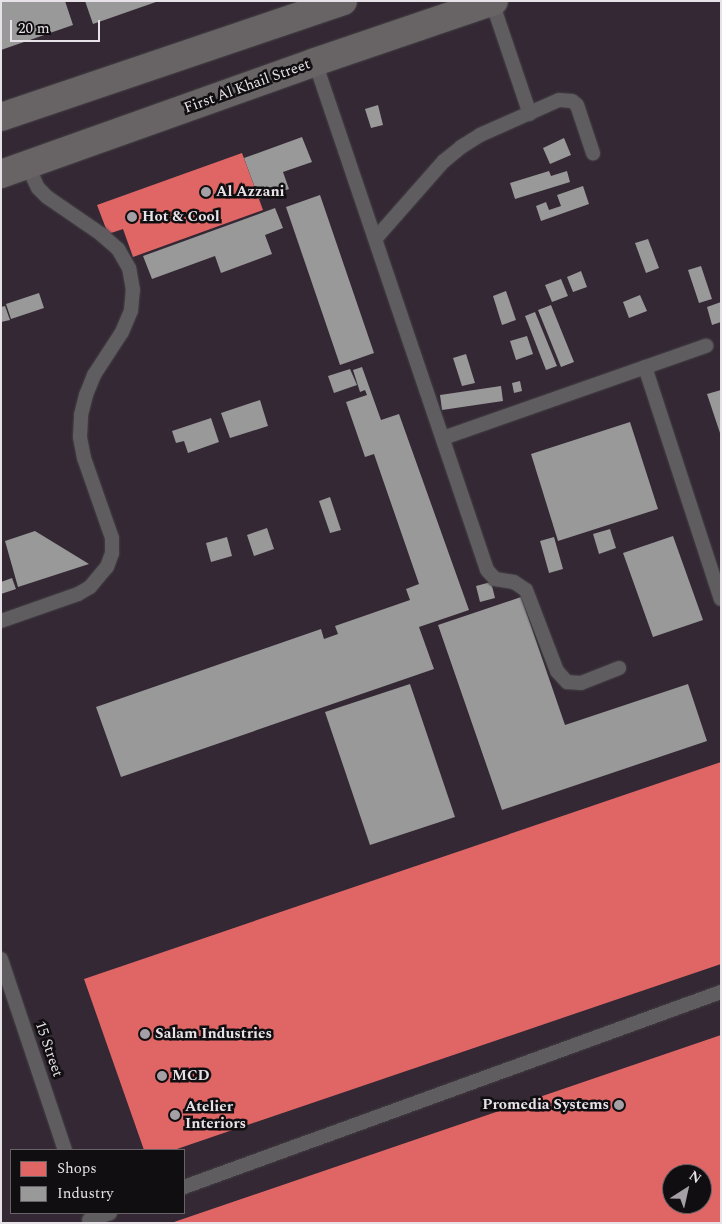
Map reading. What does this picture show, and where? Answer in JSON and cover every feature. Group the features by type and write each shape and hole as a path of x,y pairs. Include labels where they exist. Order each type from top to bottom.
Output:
{"main road":[{"path":"1,117 337,2"},
{"name":"First Al Khail Street","path":"1,174 315,62 493,2"}],"lane":[{"path":"493,2 530,114"},
{"path":"315,62 487,570 495,579 514,582 526,590 561,678 574,684 619,668"},
{"path":"376,238 444,161 461,147 480,135 559,100 572,101 580,110 593,153"},
{"path":"1,621 90,587 107,567 112,553 112,538 84,458 80,437 81,415 94,375 122,332 131,311 133,290 128,268 118,249 101,234 47,197 38,188 27,164"},
{"path":"443,438 706,346"},
{"path":"645,367 721,599"},
{"name":"15 Street","path":"1,959 65,1149"},
{"path":"185,1187 721,992"},
{"path":"88,1218 106,1214"}],"shaded area":[{"path":"1,1 721,1 721,1223 1,1223"}],"building: Shops":[{"name":"Al Azzani","path":"242,153 263,210 133,257 123,229 108,234 97,205"},
{"path":"721,762 721,964 177,1149 144,1149 84,979"},
{"name":"Promedia Systems","path":"721,1035 721,1223 174,1222"}],"building: Industry":[{"path":"1,1 65,1 73,25 1,50"},
{"path":"85,1 156,1 156,2 93,24"},
{"path":"378,105 383,125 371,128 365,109"},
{"path":"302,137 312,162 283,172 289,189 259,199 244,158"},
{"path":"564,138 571,155 550,164 543,148"},
{"path":"549,171 551,176 567,171 570,182 515,199 510,183"},
{"path":"583,186 589,204 541,221 536,206 546,202 549,210 561,206 557,195"},
{"path":"320,195 374,353 340,365 286,207"},
{"path":"275,208 283,228 265,235 272,254 221,273 215,256 152,279 143,256"},
{"path":"648,239 659,268 646,273 635,243"},
{"path":"701,266 712,299 699,303 688,270"},
{"path":"581,271 587,287 573,292 567,277"},
{"path":"561,279 568,296 552,302 545,285"},
{"path":"506,291 516,320 502,325 493,296"},
{"path":"39,293 44,308 11,319 6,304"},
{"path":"640,295 647,311 629,318 623,302"},
{"path":"721,302 721,322 712,325 707,307"},
{"path":"551,305 574,362 561,367 538,310"},
{"path":"5,306 10,320 1,322 1,307"},
{"path":"535,312 557,366 546,370 525,316"},
{"path":"527,336 533,354 516,360 510,341"},
{"path":"466,354 475,383 462,386 453,358"},
{"path":"362,367 381,420 399,414 469,610 419,627 434,669 121,777 96,707 321,629 324,639 338,634 335,626 410,600 406,589 419,584 374,454 365,457 346,402 367,395 365,390 360,392 353,370"},
{"path":"350,369 357,385 334,393 328,376"},
{"path":"520,381 522,391 514,393 512,383"},
{"path":"501,386 503,401 442,410 440,395"},
{"path":"721,390 721,433 720,433 707,394"},
{"path":"260,400 268,426 230,438 221,413"},
{"path":"211,418 219,442 188,453 184,441 176,443 172,431"},
{"path":"630,422 658,509 558,541 531,454"},
{"path":"330,497 341,530 330,533 319,501"},
{"path":"267,528 274,549 254,556 247,535"},
{"path":"610,529 616,548 599,554 593,534"},
{"path":"35,531 89,564 18,587 5,541"},
{"path":"673,536 703,620 653,637 623,553"},
{"path":"227,537 232,556 211,562 206,543"},
{"path":"554,537 563,569 549,573 540,541"},
{"path":"12,578 16,589 1,594 1,582"},
{"path":"491,582 495,598 480,602 476,586"},
{"path":"521,597 565,725 688,684 707,741 502,810 438,625"},
{"path":"410,684 455,817 370,845 325,712"}],"place":[{"name":"Al Azzani","path":"206,192"},
{"name":"Hot & Cool","path":"132,217"},
{"name":"Salam Industries","path":"145,1034"},
{"name":"MCD","path":"162,1076"},
{"name":"Promedia Systems","path":"619,1105"},
{"name":"Atelier Interiors","path":"175,1115"}]}
